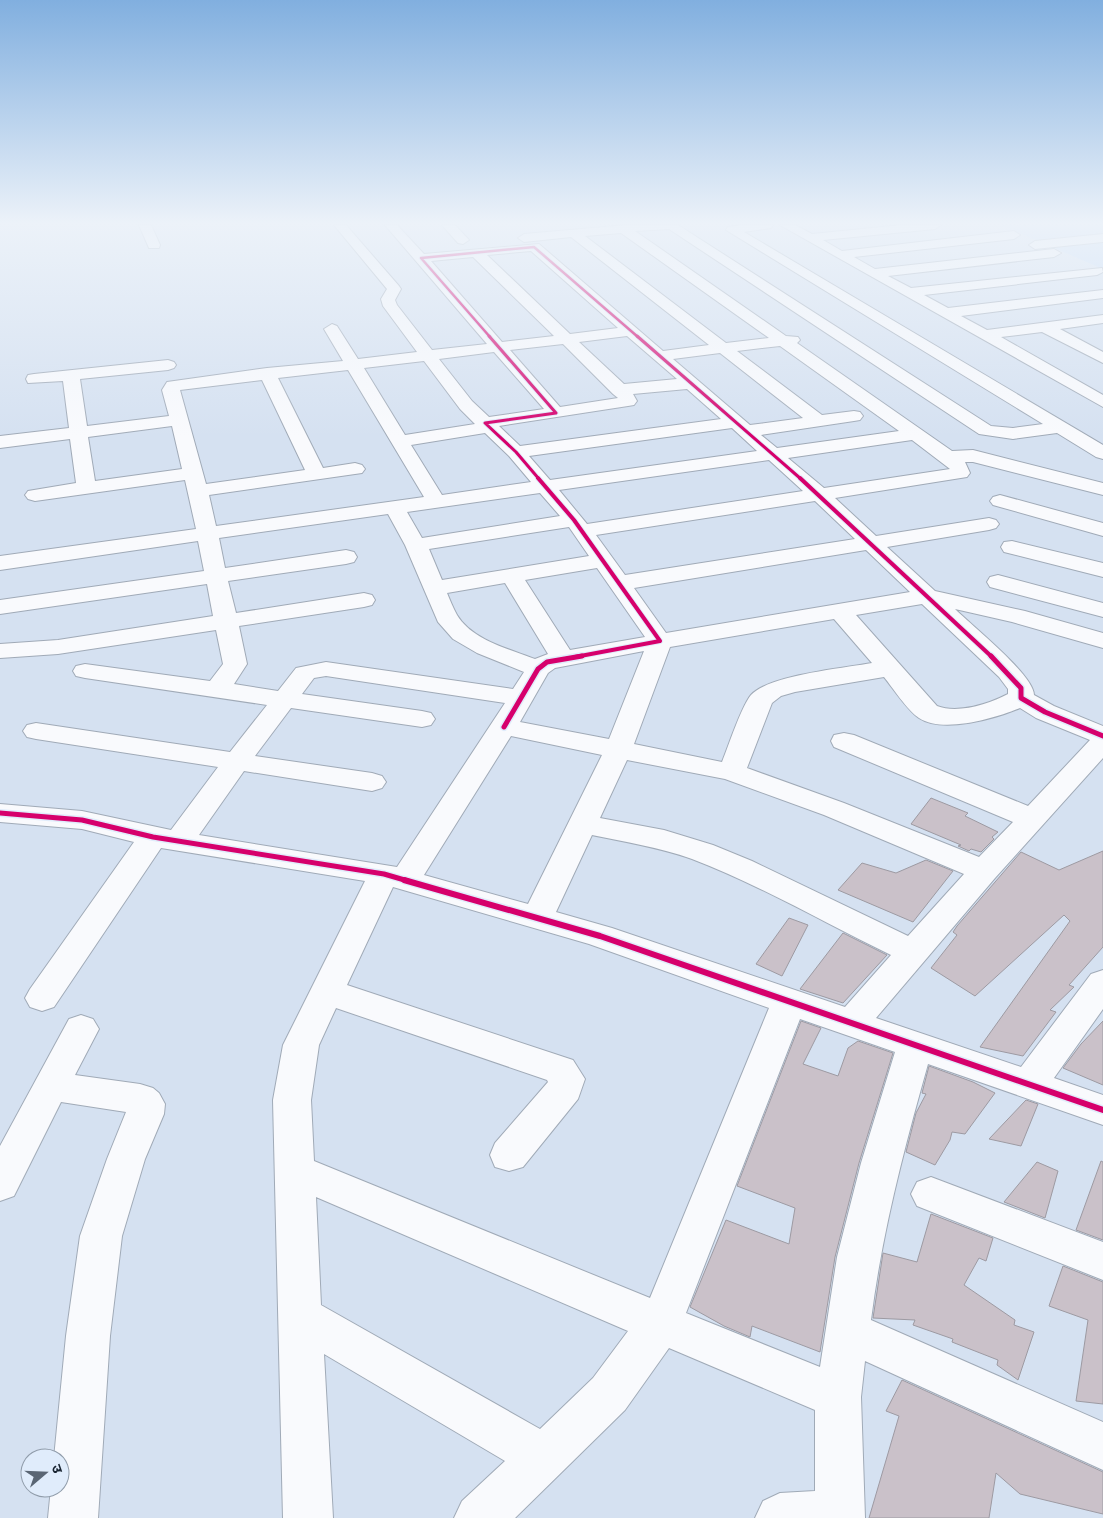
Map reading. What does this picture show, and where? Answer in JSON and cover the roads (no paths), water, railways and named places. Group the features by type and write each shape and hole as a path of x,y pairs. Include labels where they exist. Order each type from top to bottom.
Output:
{"street":[{"path":"391,296 388,299 390,306 430,355 466,406 516,452 546,487 578,526 660,641"},
{"path":"454,296 556,412"},
{"path":"399,441 556,412 628,401 619,390 521,296"},
{"path":"591,296 742,426 872,542 926,596 1008,672 1021,688 1020,698 1012,704 951,717 940,717 928,712 840,610"},
{"path":"656,296 818,421"},
{"path":"416,545 821,496 960,472 960,467 948,457 718,296"},
{"path":"775,296 967,418 996,434 1060,427"},
{"path":"842,296 1103,453"},
{"path":"916,296 1103,402"},
{"path":"947,313 1088,296"},
{"path":"985,335 1100,321"},
{"path":"1044,327 1103,358"},
{"path":"332,330 436,501"},
{"path":"217,690 236,664 225,622 208,534 171,390 173,386 266,373 631,331"},
{"path":"660,356 836,335"},
{"path":"941,355 1007,347"},
{"path":"34,379 168,365"},
{"path":"266,373 317,474"},
{"path":"71,375 86,488"},
{"path":"619,390 692,383"},
{"path":"516,452 742,426 818,421 854,416"},
{"path":"0,442 178,420"},
{"path":"0,563 915,434"},
{"path":"948,457 973,456 1103,489"},
{"path":"35,496 86,488 317,474 355,469"},
{"path":"1045,505 1071,480"},
{"path":"1000,501 1103,530"},
{"path":"394,507 416,545 446,617 461,634 486,648 538,669"},
{"path":"620,583 989,524"},
{"path":"1012,547 1103,570"},
{"path":"0,607 346,556"},
{"path":"434,588 603,560"},
{"path":"511,575 562,658"},
{"path":"998,582 1103,610"},
{"path":"308,1518 301,1317 293,1170 292,1100 301,1045 328,992 394,877 504,726 538,669 547,662 562,658 926,596 1017,616 1103,641"},
{"path":"0,651 58,647 364,600"},
{"path":"537,918 618,750 660,641"},
{"path":"732,772 761,699 772,691 890,668"},
{"path":"42,998 166,839 237,761 305,673 326,669 521,698"},
{"path":"84,671 422,719"},
{"path":"1020,698 1045,712 1103,736"},
{"path":"504,726 732,772 834,809 984,871"},
{"path":"36,731 372,782"},
{"path":"844,741 1033,819"},
{"path":"851,1023 984,871 1103,742"},
{"path":"0,812 82,820 166,839 394,877 600,936 1103,1110"},
{"path":"582,824 664,840 702,852 741,868 913,952"},
{"path":"1029,1084 1103,983"},
{"path":"328,992 560,1070 567,1078 565,1088 509,1155"},
{"path":"479,1518 544,1458 608,1394 661,1322 732,1149 789,1001"},
{"path":"0,1184 81,1029"},
{"path":"780,1518 839,1516 838,1396 858,1257 880,1163 915,1045"},
{"path":"51,1086 140,1099 146,1104 145,1114 126,1159 101,1236 88,1336 73,1518"},
{"path":"293,1170 838,1396"},
{"path":"931,1194 1103,1261"},
{"path":"301,1317 544,1458"},
{"path":"847,1331 1103,1446"}]}
